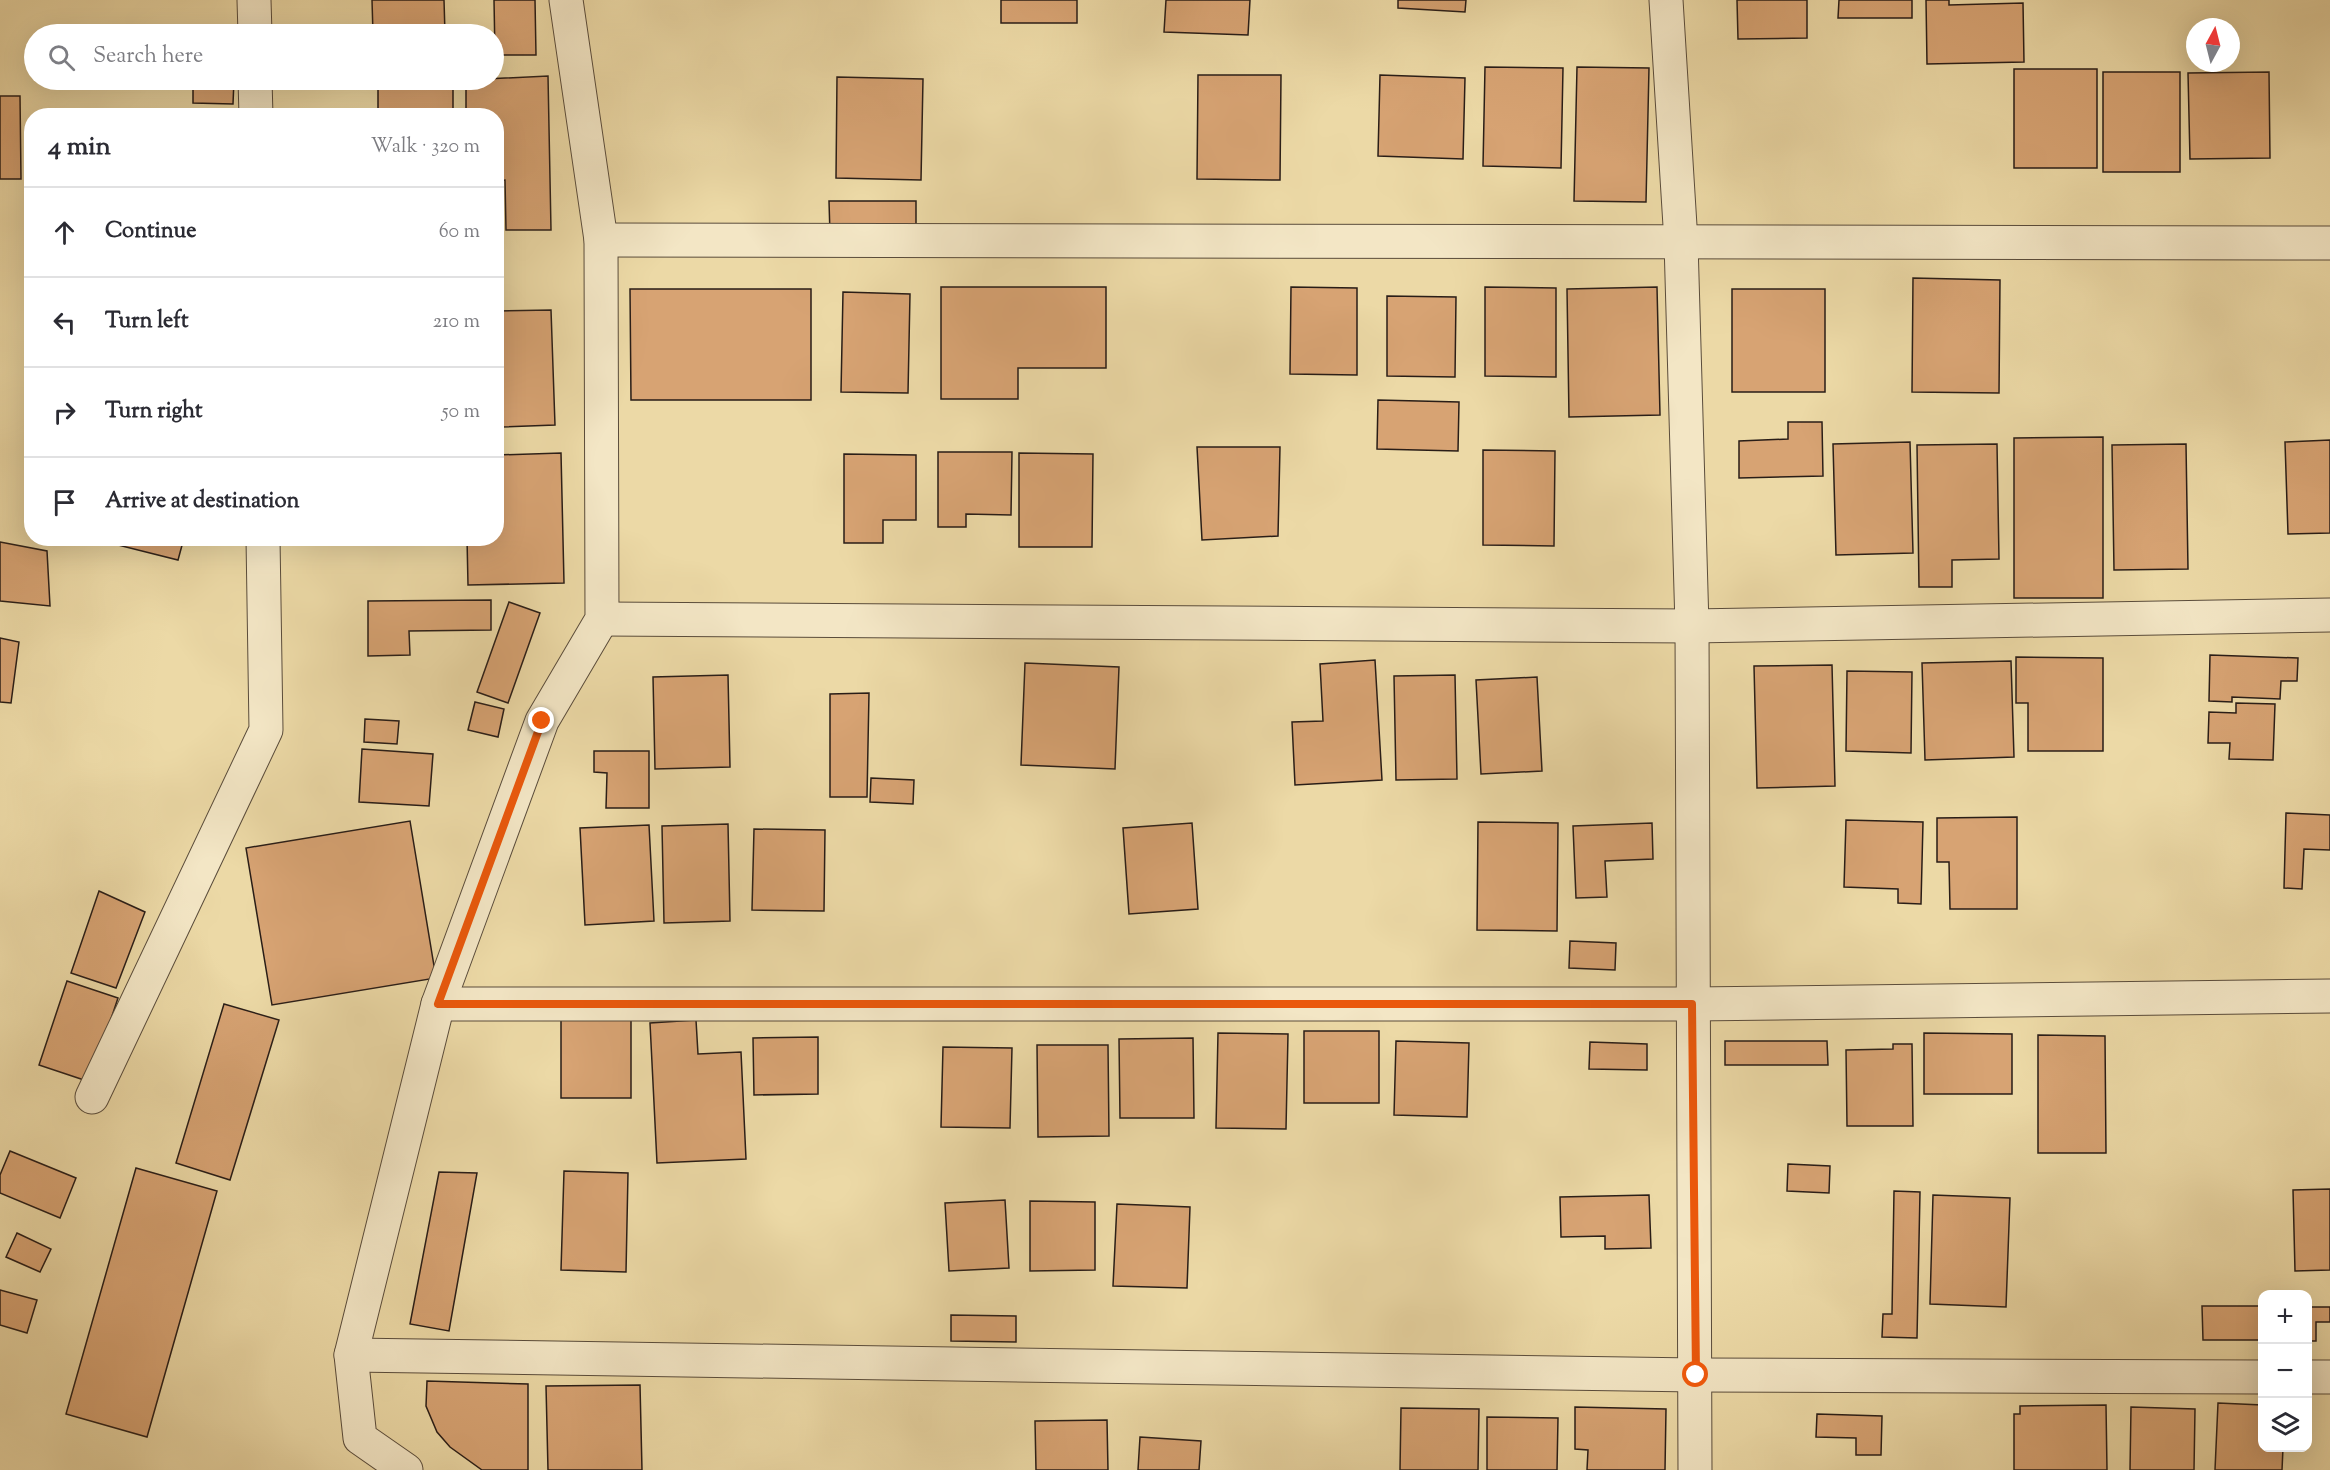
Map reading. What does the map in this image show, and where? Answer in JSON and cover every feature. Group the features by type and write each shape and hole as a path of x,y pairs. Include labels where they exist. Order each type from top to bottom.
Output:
{"street":[{"path":"254,0 255,24"},
{"path":"406,1470 360,1438 351,1354 438,1004 542,721 602,619 601,240 566,0"},
{"path":"1666,0 1681,242 1692,626 1695,1470"},
{"path":"255,90 256,108"},
{"path":"601,240 2330,243"},
{"path":"92,1097 266,730 263,546"},
{"path":"602,619 1692,626 2330,615"},
{"path":"438,1004 1692,1004 2330,996"},
{"path":"351,1354 1696,1375 2258,1377"},
{"path":"2312,1377 2330,1377"}],"building":[{"path":"372,0 444,0 445,24 373,24"},
{"path":"494,0 535,0 536,55 504,55 504,24 494,24"},
{"path":"1001,0 1077,0 1077,23 1001,23"},
{"path":"1166,0 1250,0 1248,35 1164,32"},
{"path":"1398,0 1466,0 1465,12 1398,8"},
{"path":"1737,0 1807,0 1807,38 1738,39"},
{"path":"1839,0 1912,0 1912,18 1838,18"},
{"path":"1926,0 1949,0 1949,5 2023,3 2024,62 1927,64"},
{"path":"1485,67 1563,68 1561,168 1483,166"},
{"path":"1577,67 1649,68 1646,202 1574,201"},
{"path":"2014,69 2097,69 2097,168 2014,168"},
{"path":"2103,72 2180,72 2180,172 2103,172"},
{"path":"2269,72 2270,158 2190,159 2188,73"},
{"path":"1198,75 1281,75 1280,180 1197,179"},
{"path":"1380,75 1465,78 1463,159 1378,156"},
{"path":"548,76 551,230 506,230 504,108 466,108 466,90 504,90 504,78"},
{"path":"837,77 923,79 921,180 836,178"},
{"path":"193,90 234,90 233,104 193,103"},
{"path":"378,90 453,90 453,108 378,108"},
{"path":"0,96 20,96 21,179 0,179"},
{"path":"829,201 916,201 916,234 830,234"},
{"path":"1913,278 2000,280 1999,393 1912,392"},
{"path":"941,287 1106,287 1106,368 1018,368 1018,399 941,399"},
{"path":"1291,287 1357,288 1357,375 1290,374"},
{"path":"1485,287 1556,288 1556,377 1485,376"},
{"path":"1657,287 1660,415 1569,417 1567,289"},
{"path":"630,289 811,289 811,400 631,400"},
{"path":"1732,289 1825,289 1825,392 1732,392"},
{"path":"843,292 910,294 908,393 841,392"},
{"path":"1387,296 1456,297 1455,377 1387,376"},
{"path":"551,310 555,425 504,427 504,311"},
{"path":"1378,400 1459,402 1458,451 1377,449"},
{"path":"1788,422 1822,422 1823,476 1739,478 1739,441 1788,439"},
{"path":"2103,437 2103,598 2014,598 2014,438"},
{"path":"2330,440 2330,533 2288,534 2285,442"},
{"path":"1910,442 1913,553 1836,555 1833,444"},
{"path":"1997,444 1999,559 1952,560 1952,587 1919,587 1917,445"},
{"path":"2186,444 2188,569 2114,570 2112,445"},
{"path":"1197,447 1280,447 1278,536 1202,540"},
{"path":"1483,450 1555,451 1554,546 1483,545"},
{"path":"938,452 1012,452 1011,515 966,514 966,527 938,527"},
{"path":"561,453 564,583 468,585 467,546 504,546 504,455"},
{"path":"1019,453 1093,454 1092,547 1019,547"},
{"path":"844,454 916,455 916,520 883,520 883,543 844,543"},
{"path":"0,542 47,551 50,606 0,601"},
{"path":"122,546 182,546 178,560"},
{"path":"491,600 491,630 409,631 410,655 368,656 368,601"},
{"path":"509,602 540,613 508,703 477,692"},
{"path":"0,638 19,642 11,703 0,702"},
{"path":"2210,655 2298,658 2297,681 2281,681 2280,699 2232,697 2232,702 2209,701"},
{"path":"2016,657 2103,658 2103,751 2028,751 2028,703 2016,703"},
{"path":"1375,660 1382,780 1295,785 1292,722 1323,721 1320,664"},
{"path":"2011,661 2014,757 1925,760 1922,663"},
{"path":"1025,663 1119,667 1115,769 1021,765"},
{"path":"1832,665 1835,786 1757,788 1754,666"},
{"path":"1847,671 1912,672 1911,753 1846,751"},
{"path":"728,675 730,767 655,769 653,677"},
{"path":"1455,675 1457,779 1396,780 1394,676"},
{"path":"1537,677 1542,771 1481,774 1476,680"},
{"path":"869,693 867,797 830,797 830,694"},
{"path":"475,702 504,709 498,737 468,730"},
{"path":"2236,703 2275,704 2273,760 2229,759 2230,743 2208,743 2209,712 2236,713"},
{"path":"365,719 399,721 397,744 364,742"},
{"path":"362,749 433,754 429,806 359,802"},
{"path":"594,751 649,751 649,808 606,808 607,773 594,772"},
{"path":"871,778 914,780 913,804 870,802"},
{"path":"2286,813 2330,815 2330,850 2304,849 2302,889 2284,888"},
{"path":"2017,817 2017,909 1950,909 1949,862 1937,862 1937,818"},
{"path":"1846,820 1923,822 1921,904 1898,903 1898,889 1844,887"},
{"path":"410,821 436,978 272,1005 246,848"},
{"path":"1478,822 1558,823 1557,931 1477,930"},
{"path":"1192,823 1198,909 1129,914 1123,828"},
{"path":"1652,823 1653,859 1605,861 1607,897 1576,898 1573,826"},
{"path":"728,824 730,921 664,923 662,826"},
{"path":"649,825 654,921 585,925 580,828"},
{"path":"754,829 825,830 824,911 752,910"},
{"path":"99,891 145,912 116,988 71,973"},
{"path":"1570,941 1616,943 1615,970 1569,968"},
{"path":"67,981 118,998 90,1082 39,1065"},
{"path":"224,1004 279,1020 230,1180 176,1163"},
{"path":"561,1010 631,1010 631,1098 561,1098"},
{"path":"696,1020 698,1054 741,1052 746,1159 657,1163 650,1023"},
{"path":"1304,1031 1379,1031 1379,1103 1304,1103"},
{"path":"1218,1033 1288,1034 1286,1129 1216,1128"},
{"path":"1924,1033 2012,1034 2012,1094 1924,1094"},
{"path":"2038,1035 2105,1036 2106,1153 2038,1153"},
{"path":"818,1037 818,1094 754,1095 753,1038"},
{"path":"1193,1038 1194,1118 1120,1118 1119,1039"},
{"path":"1396,1041 1469,1043 1467,1117 1394,1115"},
{"path":"1725,1041 1827,1041 1828,1065 1725,1065"},
{"path":"1590,1042 1647,1044 1647,1070 1589,1069"},
{"path":"1893,1044 1912,1044 1913,1126 1847,1126 1846,1050 1893,1049"},
{"path":"1037,1045 1108,1045 1109,1136 1038,1137"},
{"path":"943,1047 1012,1048 1010,1128 941,1127"},
{"path":"10,1151 76,1178 60,1218 0,1193 0,1175"},
{"path":"1788,1164 1830,1166 1829,1193 1787,1191"},
{"path":"136,1168 217,1191 147,1437 66,1414"},
{"path":"564,1171 628,1173 626,1272 561,1270"},
{"path":"439,1172 477,1173 449,1331 410,1324"},
{"path":"2330,1189 2330,1270 2295,1271 2293,1190"},
{"path":"1894,1191 1920,1192 1917,1338 1882,1337 1883,1314 1892,1314"},
{"path":"1649,1195 1651,1248 1605,1249 1605,1236 1561,1237 1560,1197"},
{"path":"1933,1195 2010,1198 2006,1307 1930,1304"},
{"path":"1005,1200 1009,1268 949,1271 945,1203"},
{"path":"1030,1201 1095,1202 1095,1270 1030,1271"},
{"path":"1117,1204 1190,1207 1187,1288 1113,1286"},
{"path":"17,1233 51,1249 40,1272 6,1257"},
{"path":"0,1290 37,1300 27,1333 0,1325"},
{"path":"2202,1306 2258,1306 2258,1340 2203,1340"},
{"path":"2312,1307 2330,1307 2330,1322 2316,1322 2316,1341 2312,1341"},
{"path":"951,1315 1016,1316 1016,1342 951,1341"},
{"path":"427,1381 528,1384 528,1470 482,1470 450,1447 437,1432 426,1406"},
{"path":"640,1385 642,1470 548,1470 546,1386"},
{"path":"2218,1403 2258,1405 2258,1452 2283,1452 2282,1470 2215,1470"},
{"path":"2106,1405 2107,1470 2014,1470 2014,1414 2020,1414 2020,1406"},
{"path":"1575,1407 1666,1409 1665,1470 1587,1470 1588,1450 1575,1449"},
{"path":"2131,1407 2195,1409 2194,1470 2130,1470"},
{"path":"1401,1408 1479,1409 1478,1470 1400,1470"},
{"path":"1817,1414 1882,1416 1881,1455 1856,1455 1856,1438 1816,1437"},
{"path":"1487,1417 1558,1418 1557,1470 1487,1470"},
{"path":"1107,1420 1108,1470 1036,1470 1035,1421"},
{"path":"1140,1437 1201,1441 1199,1470 1138,1470"}],"route":[{"path":"542,721 438,1004 1692,1004 1696,1375"}]}
